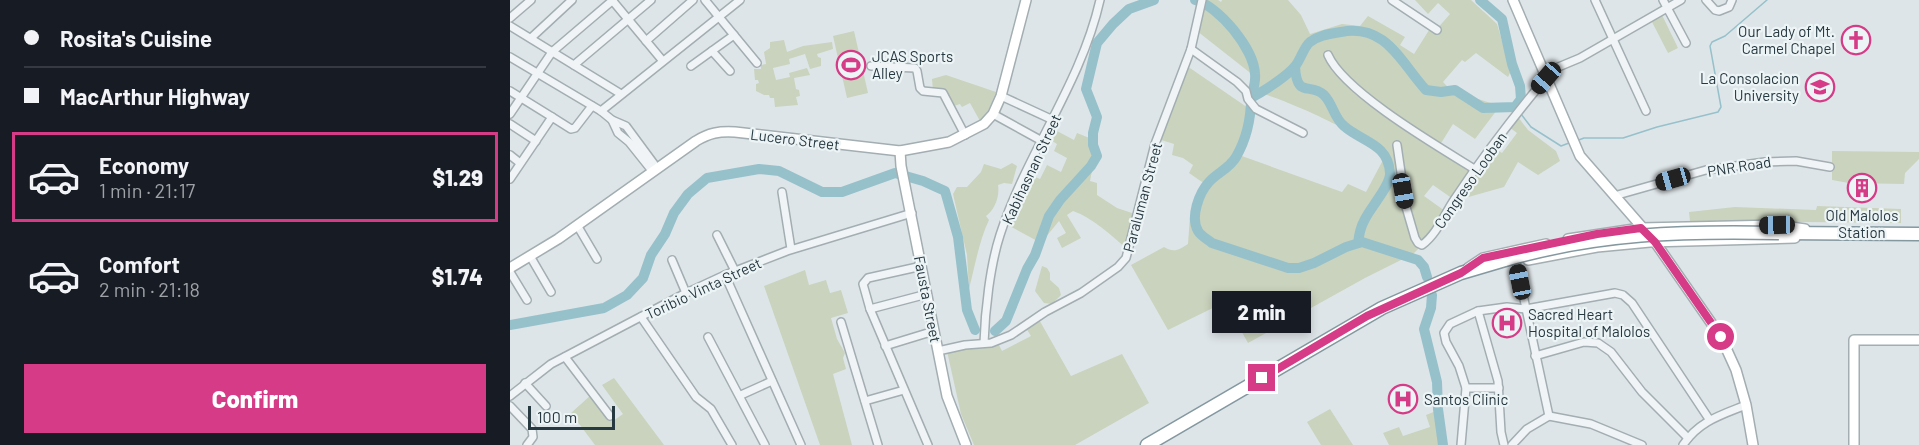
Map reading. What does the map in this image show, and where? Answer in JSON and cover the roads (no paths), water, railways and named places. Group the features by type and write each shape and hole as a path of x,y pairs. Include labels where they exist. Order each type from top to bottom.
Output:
{"highway":[{"path":"1150,444 1367,316 1461,273 1593,240 1634,235 1672,232 1919,234"}],"main road":[{"name":"Lucero Street","path":"510,270 708,134 720,131 900,151 932,147 965,135 984,124 993,114 1001,96 1026,0"},
{"path":"1513,0 1585,162 1655,242 1721,337 1736,370 1746,405 1753,445"},
{"name":"Fausta Street","path":"900,151 901,166 947,396 966,445"},
{"path":"1461,273 1483,258 1587,236 1641,228 1777,225 1834,233"},
{"path":"1510,261 1597,247 1690,240 1778,240 1834,233"},
{"path":"1854,445 1854,340 1919,340"}],"street":[{"path":"510,18 531,0"},
{"path":"531,38 572,0"},
{"path":"510,114 552,52 612,0 662,60"},
{"path":"574,65 651,0"},
{"path":"646,40 693,0"},
{"path":"705,0 757,63"},
{"path":"601,111 740,0"},
{"name":"Kabihasnan Street","path":"984,343 987,304 1000,236 1080,61 1100,0"},
{"name":"Paraluman Street","path":"938,351 965,345 991,343 1011,335 1045,312 1081,293 1118,267 1126,258 1155,144 1191,49 1202,0"},
{"path":"1392,0 1437,30"},
{"path":"1595,0 1646,111"},
{"path":"1545,76 1614,38 1665,3 1681,0"},
{"path":"1706,0 1715,10 1719,11 1729,7 1732,0"},
{"path":"1665,3 1686,44"},
{"path":"510,26 621,94"},
{"path":"691,66 734,35"},
{"path":"1191,49 1237,82 1246,91 1248,99 1256,108 1303,133"},
{"path":"712,51 730,72"},
{"path":"1328,55 1334,68 1368,97 1415,132 1476,170"},
{"path":"510,57 601,111 612,120 626,126 627,134 655,170"},
{"path":"871,66 915,68 920,88 923,91 943,93 965,135"},
{"name":"Congreso Looban","path":"1397,145 1406,207 1415,238 1422,245 1435,231 1515,115 1545,76"},
{"path":"510,91 571,129 575,128 592,106"},
{"path":"1001,96 1053,120"},
{"path":"993,114 1042,141"},
{"path":"510,179 552,117"},
{"path":"510,124 536,141"},
{"path":"510,155 520,163"},
{"name":"PNR Road","path":"1614,196 1706,170 1765,162 1796,161 1830,167"},
{"path":"782,192 791,249"},
{"name":"Toribio Vinta Street","path":"510,396 542,369 686,293 725,275 791,249 912,213"},
{"path":"577,225 597,260"},
{"path":"717,235 735,271"},
{"path":"530,256 551,292"},
{"path":"672,260 686,293"},
{"path":"1510,261 1526,309 1549,416"},
{"path":"922,266 868,278 863,284 870,309 928,445"},
{"path":"510,270 527,300"},
{"path":"725,275 801,445"},
{"path":"1461,445 1466,388 1460,366 1446,342 1444,333 1450,324 1478,311 1507,307 1526,309 1615,292 1623,295 1632,303 1709,419"},
{"path":"870,309 927,294"},
{"path":"1478,311 1499,388 1501,432 1504,445"},
{"path":"641,317 696,397 711,409 732,445"},
{"path":"841,322 878,445"},
{"path":"885,346 934,331"},
{"path":"708,337 741,395 765,445"},
{"path":"1535,356 1584,342 1599,343 1611,352 1642,392 1688,438"},
{"path":"565,357 610,416"},
{"path":"741,395 772,381"},
{"path":"525,383 546,406"},
{"path":"1466,388 1499,388"},
{"path":"865,401 904,390"},
{"path":"1683,445 1709,419 1746,405"},
{"path":"510,406 532,429 533,437 527,445"},
{"path":"1512,445 1527,429 1549,416 1591,424 1641,445"}],"waterway":[{"path":"995,331 1006,321 1035,255 1049,216 1097,156 1093,145 1097,117 1086,89 1097,43 1129,9 1154,0"},
{"path":"1195,0 1224,19 1249,53 1255,77 1251,98 1292,70 1313,40 1329,34 1357,31 1370,33 1381,39 1400,57 1426,90 1441,92 1455,90 1483,108 1515,107 1521,99 1520,86 1512,64 1502,19 1480,0"},
{"path":"1576,141 1584,138 1623,138 1718,112 1721,107 1710,46 1712,42 1725,36 1767,0"},
{"path":"1295,67 1298,83 1324,95 1341,123 1379,149 1388,163 1390,173 1387,184 1367,215 1358,243"},
{"path":"1251,98 1248,128 1240,150 1230,164 1209,182 1199,199 1195,212 1198,231 1212,243 1288,268 1299,268 1314,263 1346,247 1362,242 1418,260 1424,267 1427,277"},
{"path":"1521,114 1531,127 1561,146 1569,143"},
{"path":"510,325 604,308 627,295 643,278 651,255 665,234 674,213 688,194 707,178 759,169 779,171 822,192 842,192 895,173 923,181 945,191 958,237 967,310 975,330"},
{"path":"1432,295 1431,308 1424,329 1437,382 1443,445"}],"place":[{"name":"Our Lady of Mt. Carmel Chapel","path":"1856,40"},
{"name":"JCAS Sports Alley","path":"851,65"},
{"name":"La Consolacion University","path":"1820,87"},
{"name":"Old Malolos Station","path":"1862,188"},
{"name":"Sacred Heart Hospital of Malolos","path":"1507,323"},
{"name":"Santos Clinic","path":"1403,399"}]}
